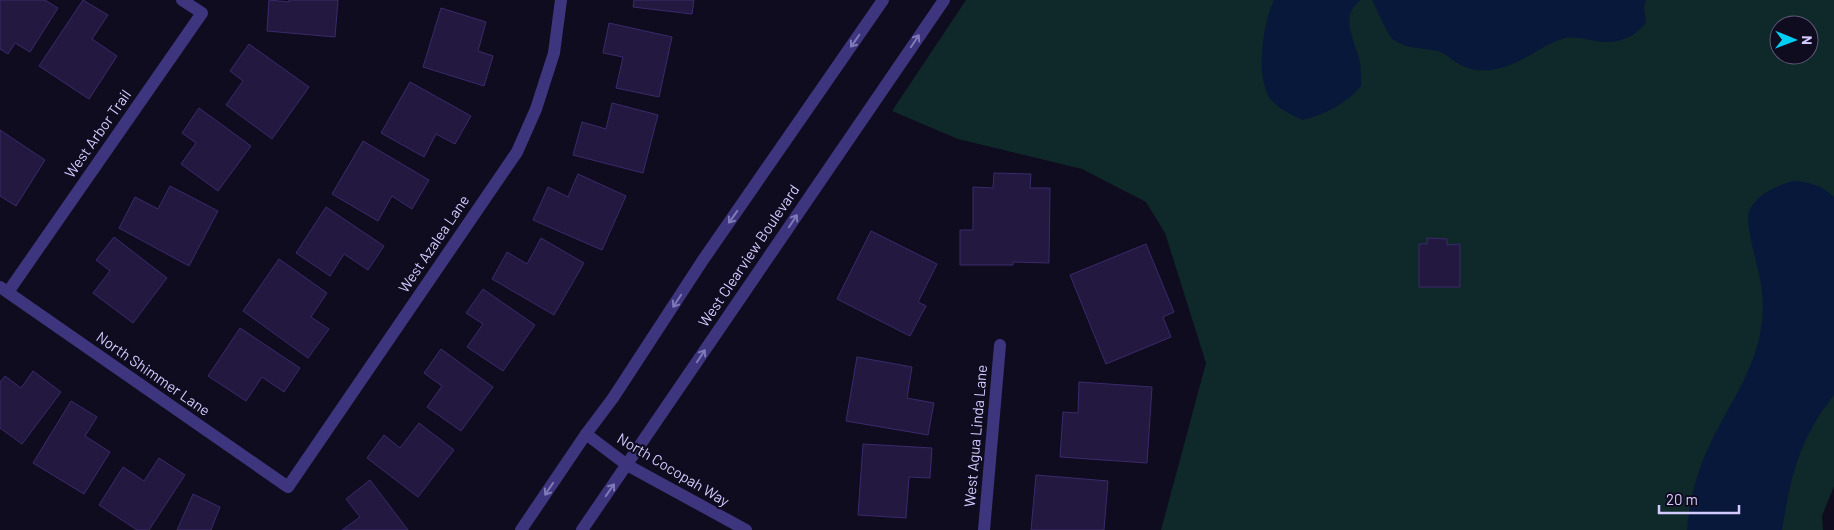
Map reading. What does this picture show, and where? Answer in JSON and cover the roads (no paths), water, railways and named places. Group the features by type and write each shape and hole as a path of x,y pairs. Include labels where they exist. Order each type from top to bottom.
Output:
{"street":[{"name":"West Arbor Trail","path":"4,290 202,13 182,0"},
{"name":"West Azalea Lane","path":"288,487 517,152 536,109 554,53 561,0"},
{"path":"521,530 586,434 613,398 704,260 882,0"},
{"name":"West Clearview Boulevard","path":"582,530 944,0"},
{"name":"North Shimmer Lane","path":"4,290 288,487"},
{"name":"West Agua Linda Lane","path":"984,530 1000,345"},
{"name":"North Cocopah Way","path":"586,434 627,465 746,530"}],"water":[{"path":"1274,0 1361,0 1350,13 1349,21 1360,62 1361,86 1349,98 1334,108 1302,120 1278,107 1268,95 1262,73 1262,48"},
{"path":"1372,0 1646,0 1644,7 1646,22 1638,31 1622,40 1604,42 1566,38 1558,40 1512,64 1498,69 1480,70 1463,66 1438,51 1410,47 1394,40 1385,27"},
{"path":"1794,181 1816,185 1834,197 1834,395 1812,427 1798,459 1789,492 1782,530 1687,530 1692,496 1702,463 1747,373 1758,343 1761,328 1763,316 1761,285 1748,215 1758,198 1769,190"}]}
